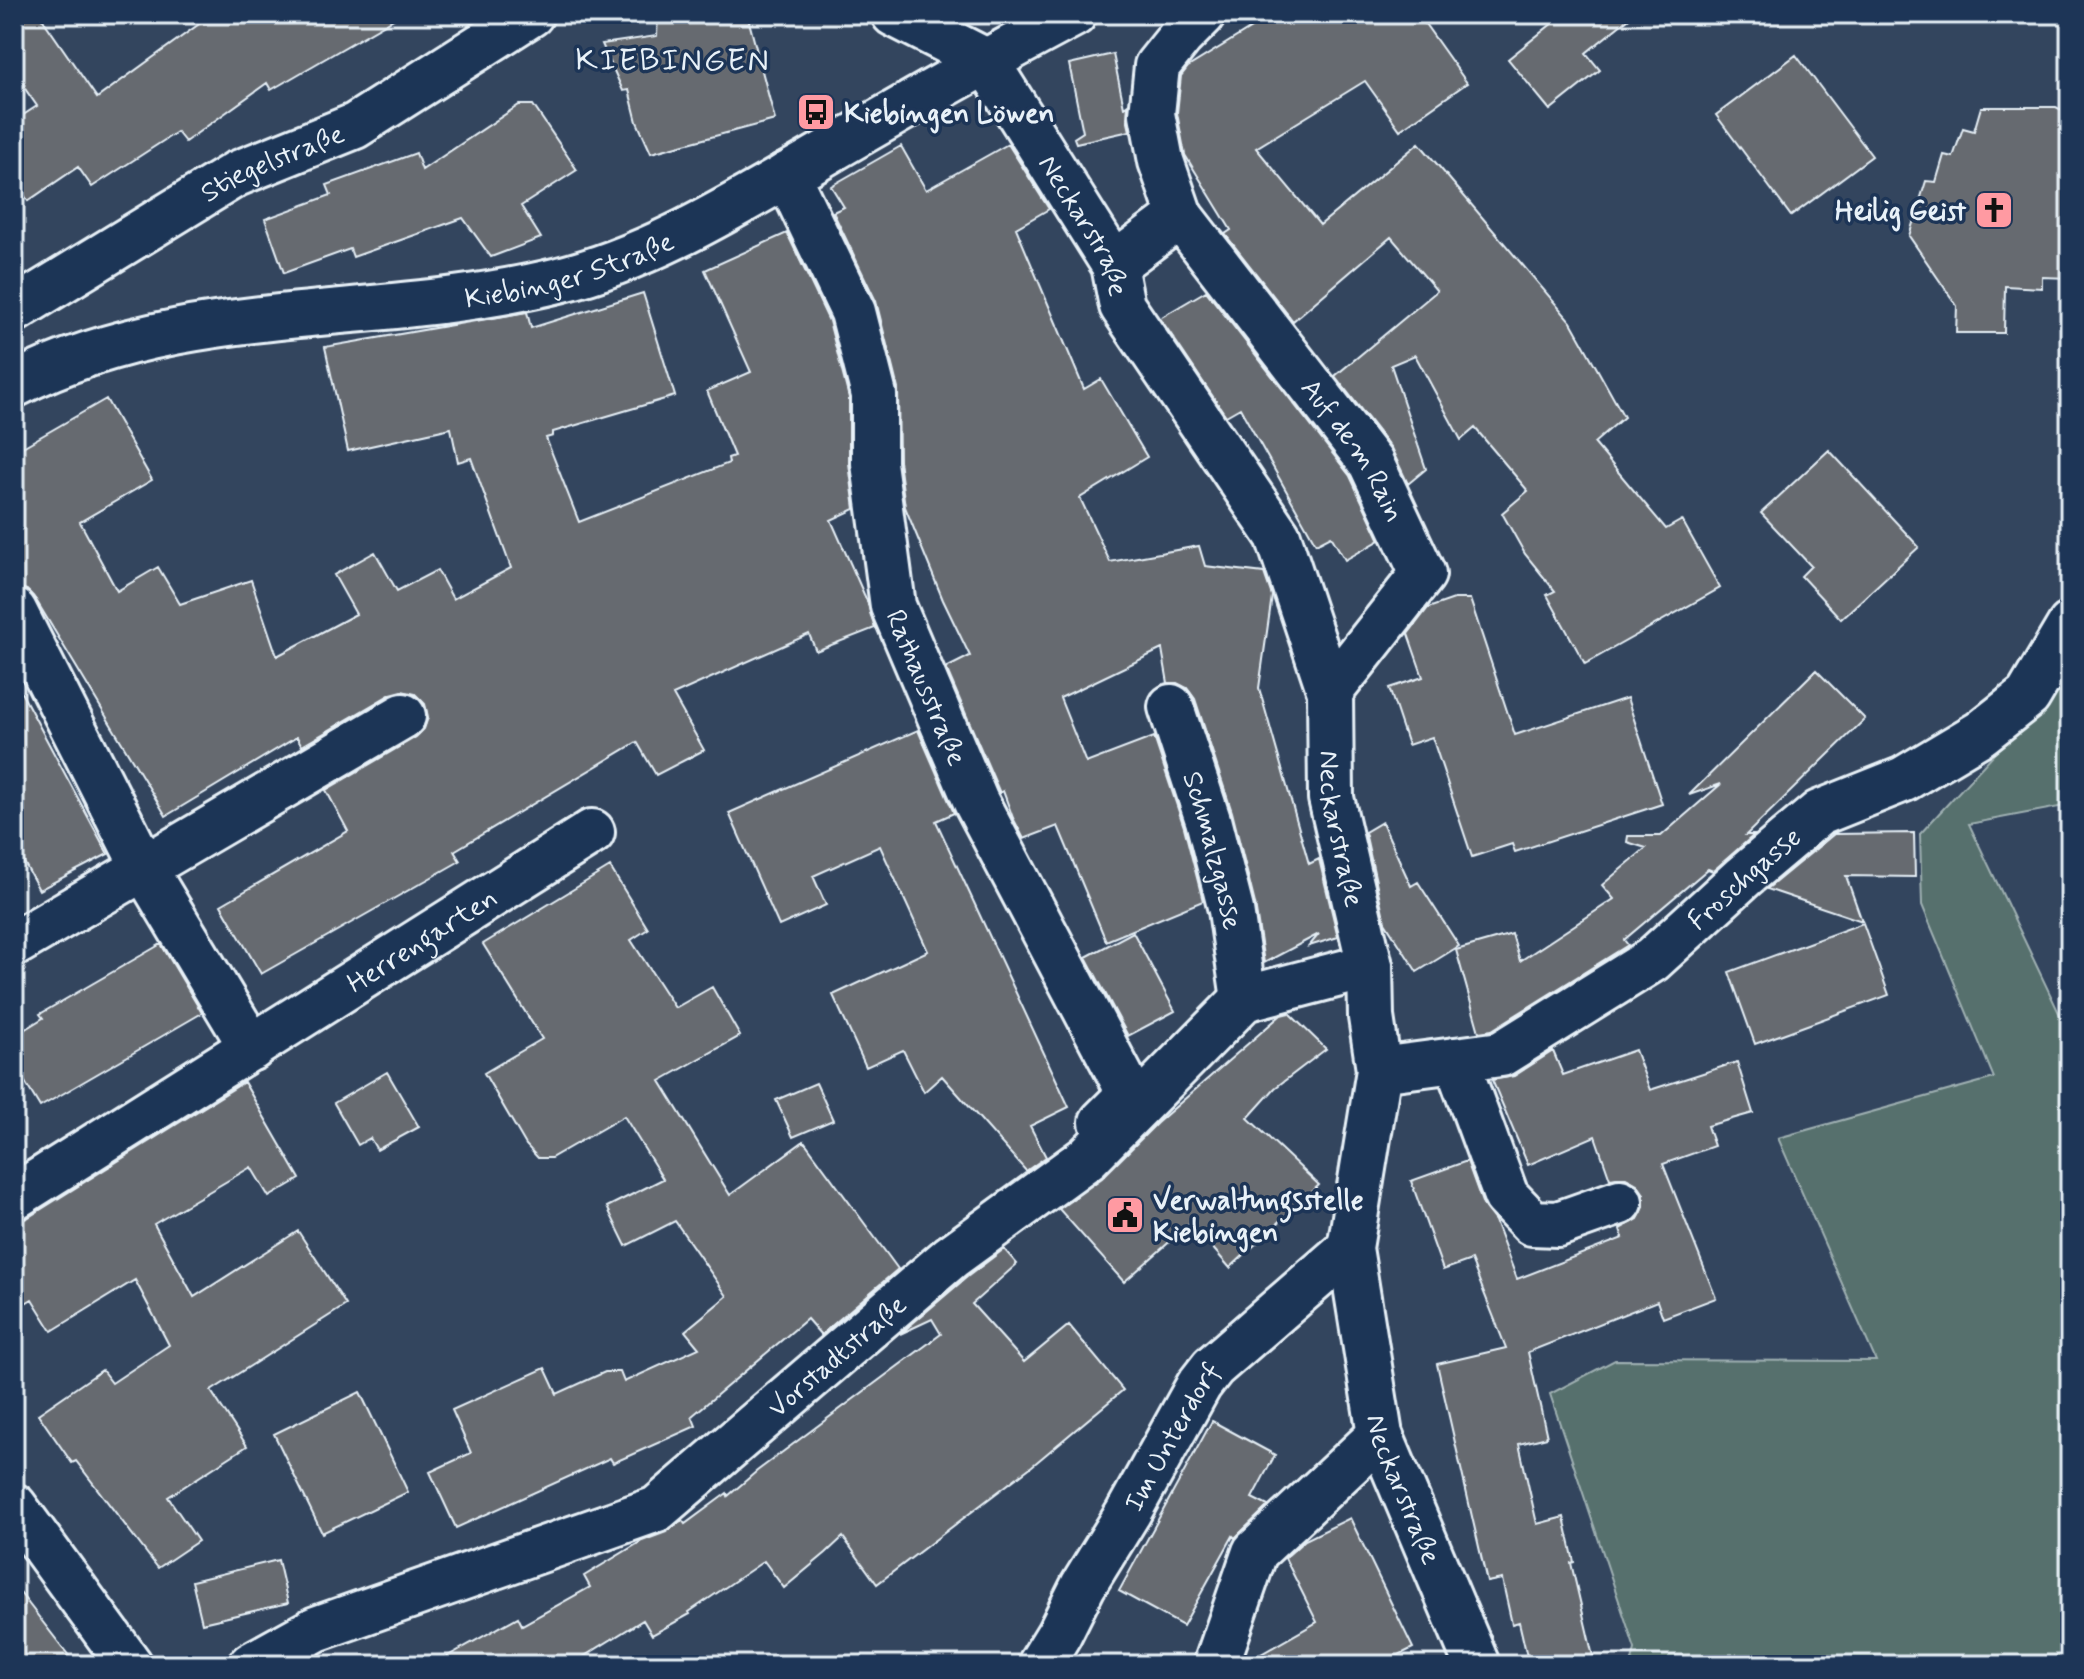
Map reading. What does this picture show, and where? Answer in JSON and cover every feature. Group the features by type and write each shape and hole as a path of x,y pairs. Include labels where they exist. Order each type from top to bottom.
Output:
{"street":[{"name":"Stiegelstraße","path":"14,310 236,174 355,126 531,14"},
{"path":"894,14 986,61"},
{"name":"Kiebinger Straße","path":"14,385 83,356 180,330 437,301 558,281 611,265 727,209 1074,14"},
{"name":"Auf dem Rain","path":"1203,14 1157,66 1152,114 1161,161 1180,216 1371,463 1423,574 1330,692"},
{"name":"Neckarstraße","path":"986,61 1114,265 1122,306 1278,536 1330,692 1331,798 1370,966 1371,1017 1379,1070 1350,1248 1380,1435 1477,1665"},
{"name":"Rathausstraße","path":"787,175 853,312 874,395 874,463 893,606 976,802 1130,1094 1088,1135 1087,1158"},
{"path":"1114,265 1180,216"},
{"path":"14,611 144,868 252,1048"},
{"name":"Froschgasse","path":"1379,1070 1501,1054 1652,960 1819,813 1904,779 1981,733 2028,696 2070,625"},
{"name":"Schmalzgasse","path":"1171,707 1208,820 1231,910 1244,999"},
{"path":"14,944 403,716"},
{"name":"Herrengarten","path":"14,1197 592,832"},
{"path":"1244,999 1370,966"},
{"name":"Vorstadtstraße","path":"251,1665 316,1629 657,1509 951,1257 1087,1158 1244,999"},
{"path":"1456,1060 1506,1196 1532,1223 1558,1224 1620,1202"},
{"name":"Im Unterdorf","path":"1040,1665 1199,1385 1213,1367 1350,1248"},
{"path":"1216,1665 1255,1552 1380,1435"},
{"path":"14,1506 130,1665"}],"green space":[{"path":"2070,653 2070,805 1969,824 2070,1036 2070,1665 1631,1665 1635,1649 1550,1394 1615,1360 1876,1361 1778,1138 1994,1078 1922,905 1920,834 2041,703"}],"building":[{"path":"14,14 39,14 97,98 213,14 402,14 271,90 267,83 185,142 177,132 92,187 78,167 28,201 14,180 14,121 37,106 14,73"},
{"path":"658,14 747,14 775,120 651,153 637,122 629,90 623,91 602,44 657,36"},
{"path":"1274,14 1418,14 1467,83 1400,130 1365,81 1256,148 1320,225 1419,143 1571,322 1624,417 1594,443 1666,529 1682,520 1720,588 1585,664 1547,595 1555,591 1525,554 1502,513 1528,491 1475,428 1461,440 1415,355 1391,365 1426,469 1408,484 1391,448 1335,376 1437,291 1391,237 1293,321 1225,234 1231,230 1185,155 1177,113 1181,76 1188,67"},
{"path":"1564,14 1634,14 1586,53 1600,70 1550,110 1508,59"},
{"path":"1113,54 1124,107 1128,104 1130,131 1076,143 1074,138 1083,132 1069,64"},
{"path":"1796,55 1872,156 1791,216 1716,115"},
{"path":"519,105 533,105 577,170 521,206 541,238 491,257 463,218 353,257 350,249 284,273 265,219 331,195 327,185 416,153 422,170"},
{"name":"Heilig Geist","path":"1981,107 2056,107 2070,114 2070,278 2042,277 2042,288 2005,286 2004,333 1956,333 1957,306 1909,236 1926,181 1936,182 1944,155 1953,157 1963,128 1974,131"},
{"path":"1008,144 1049,209 1016,228 1084,389 1101,379 1147,457 1080,498 1110,562 1199,546 1205,566 1264,573 1272,596 1259,688 1309,864 1319,859 1338,937 1309,946 1319,934 1264,963 1255,904 1232,812 1195,699 1187,688 1168,683 1162,649 1060,698 1086,763 1154,737 1184,827 1203,901 1106,941 1058,826 1024,839 1003,791 999,793 946,668 970,656 905,507 899,461 898,389 876,301 833,212 844,207 831,186 901,146 926,190"},
{"path":"787,233 829,321 849,398 849,463 855,509 831,520 867,601 875,628 816,651 809,634 673,695 704,750 656,775 637,742 454,851 460,861 261,974 221,905 348,831 326,790 416,737 424,729 428,717 425,704 415,694 402,691 391,694 302,746 297,737 166,816 36,600 27,590 14,586 14,452 106,399 152,480 80,522 117,591 158,567 180,604 251,580 277,656 356,614 334,575 375,552 397,591 437,570 453,599 511,568 471,458 458,462 451,428 348,451 325,347 527,312 531,328 643,293 675,396 553,432 553,436 546,438 579,522 729,463 728,458 734,456 707,391 751,372 705,270"},
{"path":"1206,291 1350,476 1380,540 1345,560 1331,536 1316,544 1240,408 1226,416 1160,318"},
{"path":"1829,450 1919,547 1841,619 1801,576 1811,566 1761,513"},
{"path":"1454,599 1470,599 1515,735 1627,698 1662,804 1515,852 1512,844 1472,857 1432,737 1408,745 1389,688 1423,677 1408,634 1428,608"},
{"path":"1816,670 1865,719 1746,835 1754,835 1713,871 1708,869 1624,940 1628,945 1492,1030 1479,1032 1456,950 1512,934 1520,961 1614,899 1602,885 1646,848 1627,842 1628,836 1661,836 1721,784 1689,795"},
{"path":"14,679 108,854 39,890 14,844"},
{"path":"918,730 954,813 936,821 1069,1107 1030,1126 1046,1157 1026,1171 942,1076 924,1092 903,1050 866,1067 833,995 928,951 880,846 813,876 826,905 779,926 729,813"},
{"path":"1382,822 1411,886 1418,882 1459,946 1417,972 1385,922 1365,832"},
{"path":"1914,833 1915,877 1846,876 1862,921 1767,889 1834,834"},
{"path":"610,867 648,929 631,940 675,1008 712,987 740,1036 660,1081 730,1195 804,1141 898,1269 821,1335 807,1319 692,1416 696,1426 613,1463 610,1458 456,1528 430,1472 471,1453 452,1410 545,1368 557,1394 605,1372 620,1372 624,1382 699,1348 685,1331 727,1296 675,1221 626,1246 607,1207 663,1179 624,1116 551,1158 538,1158 526,1145 484,1073 542,1039 483,944"},
{"path":"1863,923 1889,995 1755,1044 1729,972"},
{"path":"1133,932 1175,1011 1128,1036 1086,957"},
{"path":"161,944 202,1013 40,1107 14,1064 14,1036 43,1018 40,1014"},
{"path":"1289,1013 1326,1049 1275,1088 1248,1118 1319,1185 1230,1268 1191,1223 1124,1282 1059,1209 1102,1178 1157,1123 1281,1015"},
{"path":"1635,1050 1650,1090 1737,1062 1753,1113 1707,1126 1714,1146 1663,1164 1716,1298 1663,1318 1657,1301 1528,1352 1547,1437 1519,1444 1537,1524 1564,1517 1574,1562 1571,1563 1595,1665 1529,1665 1519,1622 1512,1624 1502,1579 1487,1582 1437,1364 1506,1348 1471,1260 1443,1270 1411,1181 1467,1161 1483,1205 1495,1221 1517,1279 1623,1238 1620,1229 1638,1219 1644,1207 1644,1194 1637,1184 1624,1177 1610,1179 1595,1136 1528,1165 1492,1080 1514,1076 1553,1051 1563,1075"},
{"path":"387,1072 419,1127 377,1150 370,1138 358,1145 334,1103"},
{"path":"244,1082 300,1179 269,1197 251,1167 154,1224 194,1297 298,1231 346,1305 211,1391 247,1446 168,1497 198,1541 158,1568 76,1461 72,1463 38,1414 102,1370 112,1383 169,1345 135,1280 52,1331 32,1299 14,1310 14,1222 27,1218"},
{"path":"816,1083 833,1120 793,1137 776,1100"},
{"path":"1004,1249 1017,1264 972,1304 1024,1362 1069,1325 1123,1390 1032,1466 877,1584 843,1537 784,1588 764,1561 690,1614 652,1635 643,1620 570,1665 432,1665 518,1617 522,1625 590,1587 584,1576 642,1541 666,1532 682,1520 685,1524 727,1493 728,1496 941,1334 932,1319 900,1334"},
{"path":"360,1392 408,1492 322,1533 274,1434"},
{"path":"1212,1421 1275,1455 1252,1498 1268,1506 1235,1538 1233,1536 1183,1626 1119,1591"},
{"path":"1350,1518 1413,1648 1379,1665 1242,1665 1317,1622 1285,1558 1305,1540"},
{"path":"278,1560 288,1603 202,1623 192,1581"},
{"path":"14,1585 76,1665 14,1665"}],"place":[{"name":"Kiebingen Löwen","path":"816,112"},
{"name":"Heilig Geist","path":"1994,210"},
{"name":"Verwaltungsstelle Kiebingen","path":"1125,1215"}],"district":[{"name":"KIEBINGEN","path":"673,59"}]}
